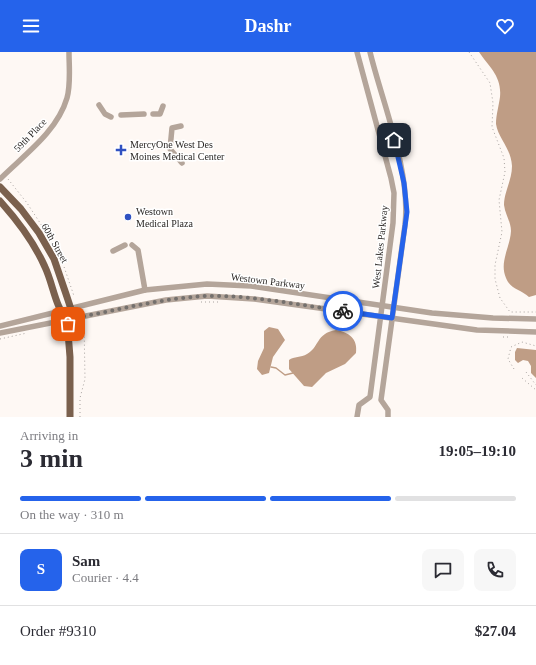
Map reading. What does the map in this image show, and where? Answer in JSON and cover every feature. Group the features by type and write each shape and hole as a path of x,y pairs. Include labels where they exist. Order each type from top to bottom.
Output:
{"main road":[{"name":"60th Street","path":"0,186 21,209 39,233 61,276 70,309"},
{"name":"60th Street","path":"0,201 21,226 37,252 52,283 60,312 67,320"},
{"path":"70,309 67,320 70,357 70,417"}],"street":[{"name":"59th Place","path":"0,179 45,134 59,117 68,92 69,52"},
{"name":"West Lakes Parkway","path":"357,52 394,193 393,224 370,397"},
{"name":"West Lakes Parkway","path":"370,52 401,167 406,197 406,225 381,400"},
{"path":"99,105 105,114 111,118"},
{"path":"153,114 160,114 163,106"},
{"path":"121,115 144,114"},
{"path":"181,126 172,128 170,149 182,163"},
{"path":"113,252 124,245"},
{"path":"132,245 138,250 145,290"},
{"name":"Westown Parkway","path":"0,326 145,290 207,284 230,285 394,306 432,313 493,318 536,319"},
{"name":"Westown Parkway","path":"0,333 166,300 207,296 254,299 477,330 536,332"},
{"path":"357,417 358,405 370,397 381,400 388,410 388,417"}],"path":[{"path":"470,52 490,83 493,103 492,127 504,158 505,172 499,200 502,232 495,265 496,286 503,303 510,312 536,312"},
{"path":"195,302 224,302"},
{"path":"80,417 80,398 85,379 84,321"},
{"path":"522,337 522,342"},
{"path":"514,369 508,359 508,352 513,345 522,342 536,346"},
{"path":"526,372 536,385"},
{"path":"522,378 536,390"}],"shaded area":[{"path":"479,52 536,52 536,295 529,297 510,285 504,272 504,261 511,231 504,200 511,176 512,166 507,148 499,134 496,124 500,97 499,83 494,72"},
{"path":"269,327 278,329 285,340 273,357 269,373 262,375 257,369 258,361 264,348 264,331"},
{"path":"336,330 345,332 352,337 356,344 356,353 345,364 326,373 312,387 304,386 289,369 289,360 307,354 314,348 321,337"},
{"path":"517,348 536,350 536,378 531,373 531,366 528,361 523,360 518,363 515,360 515,352"}],"waterway":[{"path":"271,367 276,368 285,375 293,373"}],"way so far":[{"path":"68,324 67,320 80,317 166,300 207,296 254,299 343,311"}],"place":[{"name":"MercyOne West Des Moines Medical Center","path":"121,150"},
{"name":"Westown Medical Plaza","path":"128,217"}],"route":[{"path":"343,311 392,318 407,212 404,183 394,140"}]}
